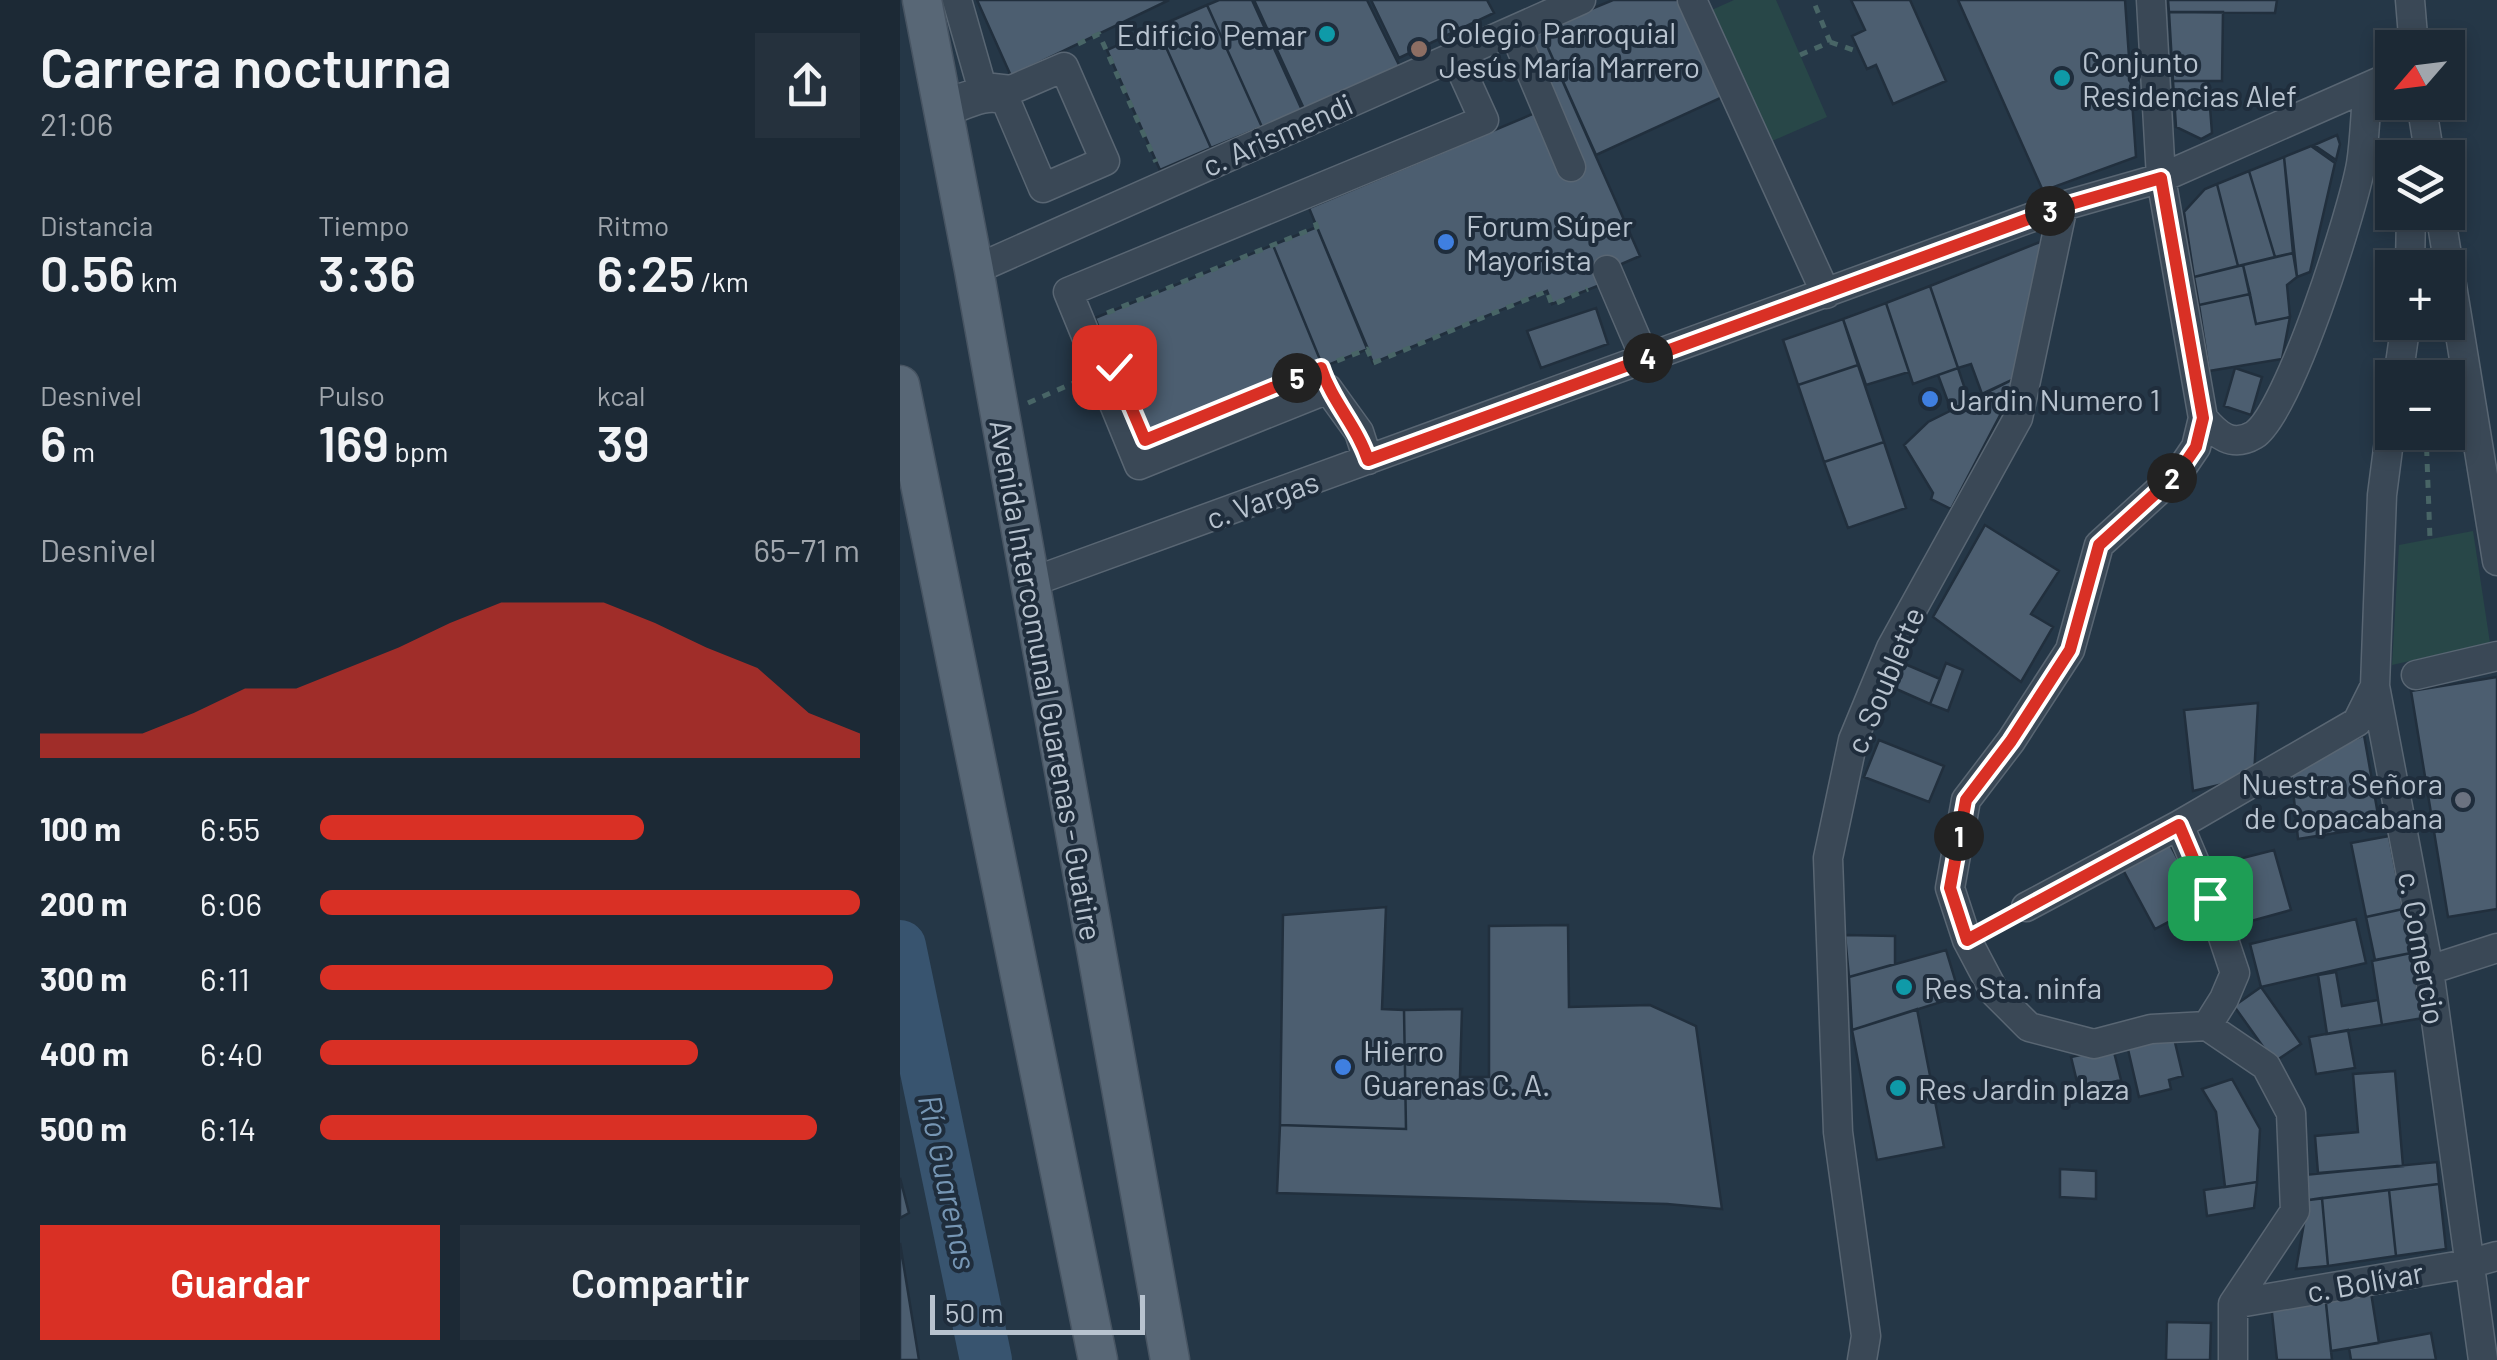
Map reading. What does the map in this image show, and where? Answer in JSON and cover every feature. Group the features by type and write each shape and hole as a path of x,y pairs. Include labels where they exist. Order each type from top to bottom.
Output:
{"main road":[{"name":"Avenida Intercomunal Guarenas - Guatire","path":"922,0 1170,1360"},
{"path":"900,385 1098,1360"}],"street":[{"path":"957,0 983,91"},
{"name":"c. Arismendi","path":"974,270 1582,0"},
{"path":"1692,0 1826,294"},
{"path":"2151,0 2161,178 2203,418 2196,447 2179,472 2099,545 2070,650 2011,741 1966,800 1950,888 1967,940 1995,993 2029,1027 2094,1044 2151,1029 2207,1026 2266,1066 2291,1113 2294,1212 2233,1304 2233,1360"},
{"path":"2410,0 2412,30"},
{"path":"1517,40 1571,167"},
{"path":"1364,462 1328,389 1138,464 1068,292 1484,120 1484,54 1467,50"},
{"path":"1064,67 1105,161 1044,188 1006,100 988,97 942,109 999,86 1011,90 1064,67"},
{"name":"c. Vargas","path":"1029,583 2064,206 2161,178 2375,83"},
{"path":"2203,418 2224,438 2238,442 2248,438 2258,433 2287,384 2346,223 2375,103"},
{"name":"c. Soublette","path":"1862,1360 1866,1336 1838,1132 1828,858 1853,740 1891,648 2018,418 2064,206"},
{"path":"2443,230 2497,561"},
{"path":"1607,270 1645,359"},
{"name":"c. Comercio","path":"2388,450 2382,495 2375,686 2429,970 2483,1360"},
{"path":"2416,675 2497,656"},
{"path":"2026,906 2179,825 2357,722 2375,686"},
{"path":"2179,825 2210,898 2235,973 2207,1026"},
{"path":"2429,970 2497,948"},
{"name":"c. Bolívar","path":"2233,1304 2497,1256"}],"path":[{"path":"1813,0 1830,42"},
{"path":"1800,55 1830,42 1860,52"},
{"path":"1094,318 1296,235"},
{"path":"1328,389 1321,368 1367,349 1373,363 1547,291 1552,304 1600,284 1596,274 1607,270"},
{"path":"1000,419 1046,393 1100,373"},
{"path":"2427,450 2430,539"}],"green space":[{"path":"1734,0 1776,0 1827,117 1763,145 1705,13"},
{"path":"2473,531 2490,643 2392,665 2399,545"}],"building":[{"path":"977,0 1169,0 1011,76"},
{"path":"1219,0 1252,0 1302,110 1262,127 1207,5"},
{"name":"Edificio Pemar","path":"1254,0 1367,0 1401,69 1305,111"},
{"name":"Colegio Parroquial Jesús María Marrero","path":"1371,0 1487,0 1494,13 1399,58"},
{"path":"1613,0 1683,0 1727,95 1596,155 1540,30"},
{"path":"1851,0 1910,0 1946,81 1893,104 1876,65 1867,69 1852,36 1865,30"},
{"name":"Conjunto Residencias Alef","path":"1958,0 2125,0 2136,157 2043,191"},
{"path":"2168,0 2277,0 2275,13 2169,12"},
{"path":"1207,5 1262,127 1211,148 1157,27"},
{"path":"2169,12 2223,12 2222,81 2173,81"},
{"path":"1157,27 1211,148 1160,170 1107,50"},
{"path":"1540,30 1640,256 1596,275 1600,285 1552,304 1547,291 1373,363 1309,208 1535,113 1527,35"},
{"path":"2173,81 2208,81 2212,133 2201,139 2176,127"},
{"path":"2337,135 2340,144 2336,160 2314,145"},
{"path":"2311,146 2335,163 2310,272 2297,277 2284,157"},
{"path":"2284,157 2293,253 2275,257 2249,171"},
{"path":"2249,171 2275,257 2238,266 2217,184"},
{"path":"2217,184 2238,266 2194,277 2184,212 2205,189"},
{"path":"1317,227 1368,349 1323,367 1273,245"},
{"path":"2045,240 2014,379 1982,394 1971,364 1958,368 1930,286"},
{"path":"1273,245 1323,367 1145,440 1095,318"},
{"path":"2293,253 2297,277 2287,285 2290,317 2256,324 2243,265"},
{"path":"2243,265 2250,294 2199,305 2194,277"},
{"path":"1930,286 1958,368 1913,384 1886,303"},
{"path":"2250,294 2256,324 2290,317 2282,359 2209,371 2199,305"},
{"path":"1886,303 1909,372 1866,385 1843,319"},
{"path":"1596,308 1608,344 1541,368 1527,331"},
{"path":"1843,319 1858,365 1798,385 1783,340"},
{"path":"1858,365 1884,442 1824,462 1798,385"},
{"path":"1958,368 1969,401 1951,410 1938,375"},
{"path":"2235,368 2262,377 2251,415 2224,406"},
{"path":"2014,379 2009,398 1951,509 1931,499 1933,493 1904,445 1928,422"},
{"path":"1231,405 1237,420 1210,431 1204,417"},
{"path":"1884,442 1906,508 1848,528 1824,462"},
{"path":"1985,525 2059,571 2031,614 2053,627 2021,682 1933,617"},
{"path":"1946,663 1963,670 1948,711 1930,704"},
{"path":"1905,664 1940,679 1930,704 1894,688"},
{"name":"Nuestra Señora de Copacabana","path":"2497,677 2497,909 2448,917 2411,691"},
{"path":"2258,703 2254,777 2193,791 2184,710"},
{"path":"2364,735 2380,826 2298,839 2291,769"},
{"path":"1879,740 1944,766 1929,802 1864,777"},
{"path":"2389,836 2403,909 2366,917 2351,843"},
{"path":"2168,841 2202,904 2155,929 2121,866"},
{"path":"2274,850 2291,910 2244,923 2227,862"},
{"name":"Hierro Guarenas C. A.","path":"1386,907 1382,1009 1404,1010 1406,1129 1280,1125 1283,915"},
{"path":"2403,909 2411,953 2375,960 2366,917"},
{"path":"2356,919 2366,963 2261,987 2250,944"},
{"path":"1568,925 1569,1007 1650,1005 1696,1026 1722,1209 1667,1204 1277,1193 1280,1125 1406,1129 1404,1010 1462,1009 1460,1077 1489,1077 1489,926"},
{"path":"1845,935 1895,936 1895,964 1849,977"},
{"name":"Res Sta. ninfa","path":"1946,950 1960,996 1852,1030 1849,977"},
{"path":"2411,953 2423,1018 2382,1025 2372,961"},
{"path":"2336,972 2342,1006 2378,1000 2382,1025 2327,1034 2318,975"},
{"path":"2261,987 2301,1044 2274,1062 2234,1006"},
{"name":"Res Jardin plaza","path":"1917,1009 1944,1147 1877,1160 1852,1030"},
{"path":"2348,1030 2355,1068 2316,1074 2309,1037"},
{"path":"2173,1034 2183,1076 2169,1080 2171,1089 2139,1097 2127,1045"},
{"path":"2113,1048 2121,1080 2079,1090 2071,1057"},
{"path":"2395,1071 2403,1166 2318,1173 2315,1136 2358,1132 2353,1074"},
{"path":"2232,1079 2260,1129 2257,1182 2225,1187 2216,1112 2202,1089"},
{"path":"2437,1162 2439,1184 2308,1200 2304,1175"},
{"path":"2060,1169 2096,1171 2096,1199 2060,1197"},
{"path":"900,1178 909,1213 900,1218"},
{"path":"2257,1182 2254,1208 2207,1216 2204,1190"},
{"path":"2439,1184 2446,1249 2396,1256 2389,1190"},
{"path":"2389,1190 2396,1256 2328,1266 2322,1198"},
{"path":"2322,1198 2328,1266 2296,1269 2308,1200"},
{"path":"900,1243 919,1360 900,1360"},
{"path":"2370,1286 2379,1343 2331,1351 2325,1294"},
{"path":"2325,1294 2332,1360 2277,1360 2271,1304"},
{"path":"2167,1322 2211,1323 2210,1360 2166,1360"},
{"path":"2431,1333 2436,1360 2351,1360 2349,1348"}],"waterway":[{"name":"Río Guarenas","path":"900,946 986,1360"}],"place":[{"name":"Edificio Pemar","path":"1327,34"},
{"name":"Colegio Parroquial Jesús María Marrero","path":"1419,49"},
{"name":"Conjunto Residencias Alef","path":"2062,78"},
{"name":"Forum Súper Mayorista","path":"1446,242"},
{"name":"Jardin Numero 1","path":"1930,399"},
{"name":"Nuestra Señora de Copacabana","path":"2463,800"},
{"name":"Res Sta. ninfa","path":"1904,987"},
{"name":"Hierro Guarenas C. A.","path":"1343,1067"},
{"name":"Res Jardin plaza","path":"1898,1088"}],"route":[{"path":"1114,367 1145,440 1321,368 1328,389 1359,432 1368,460 2064,206 2161,178 2203,418 2196,447 2179,472 2099,545 2070,650 2011,741 1966,800 1950,888 1967,940 2179,825 2210,898"}]}
